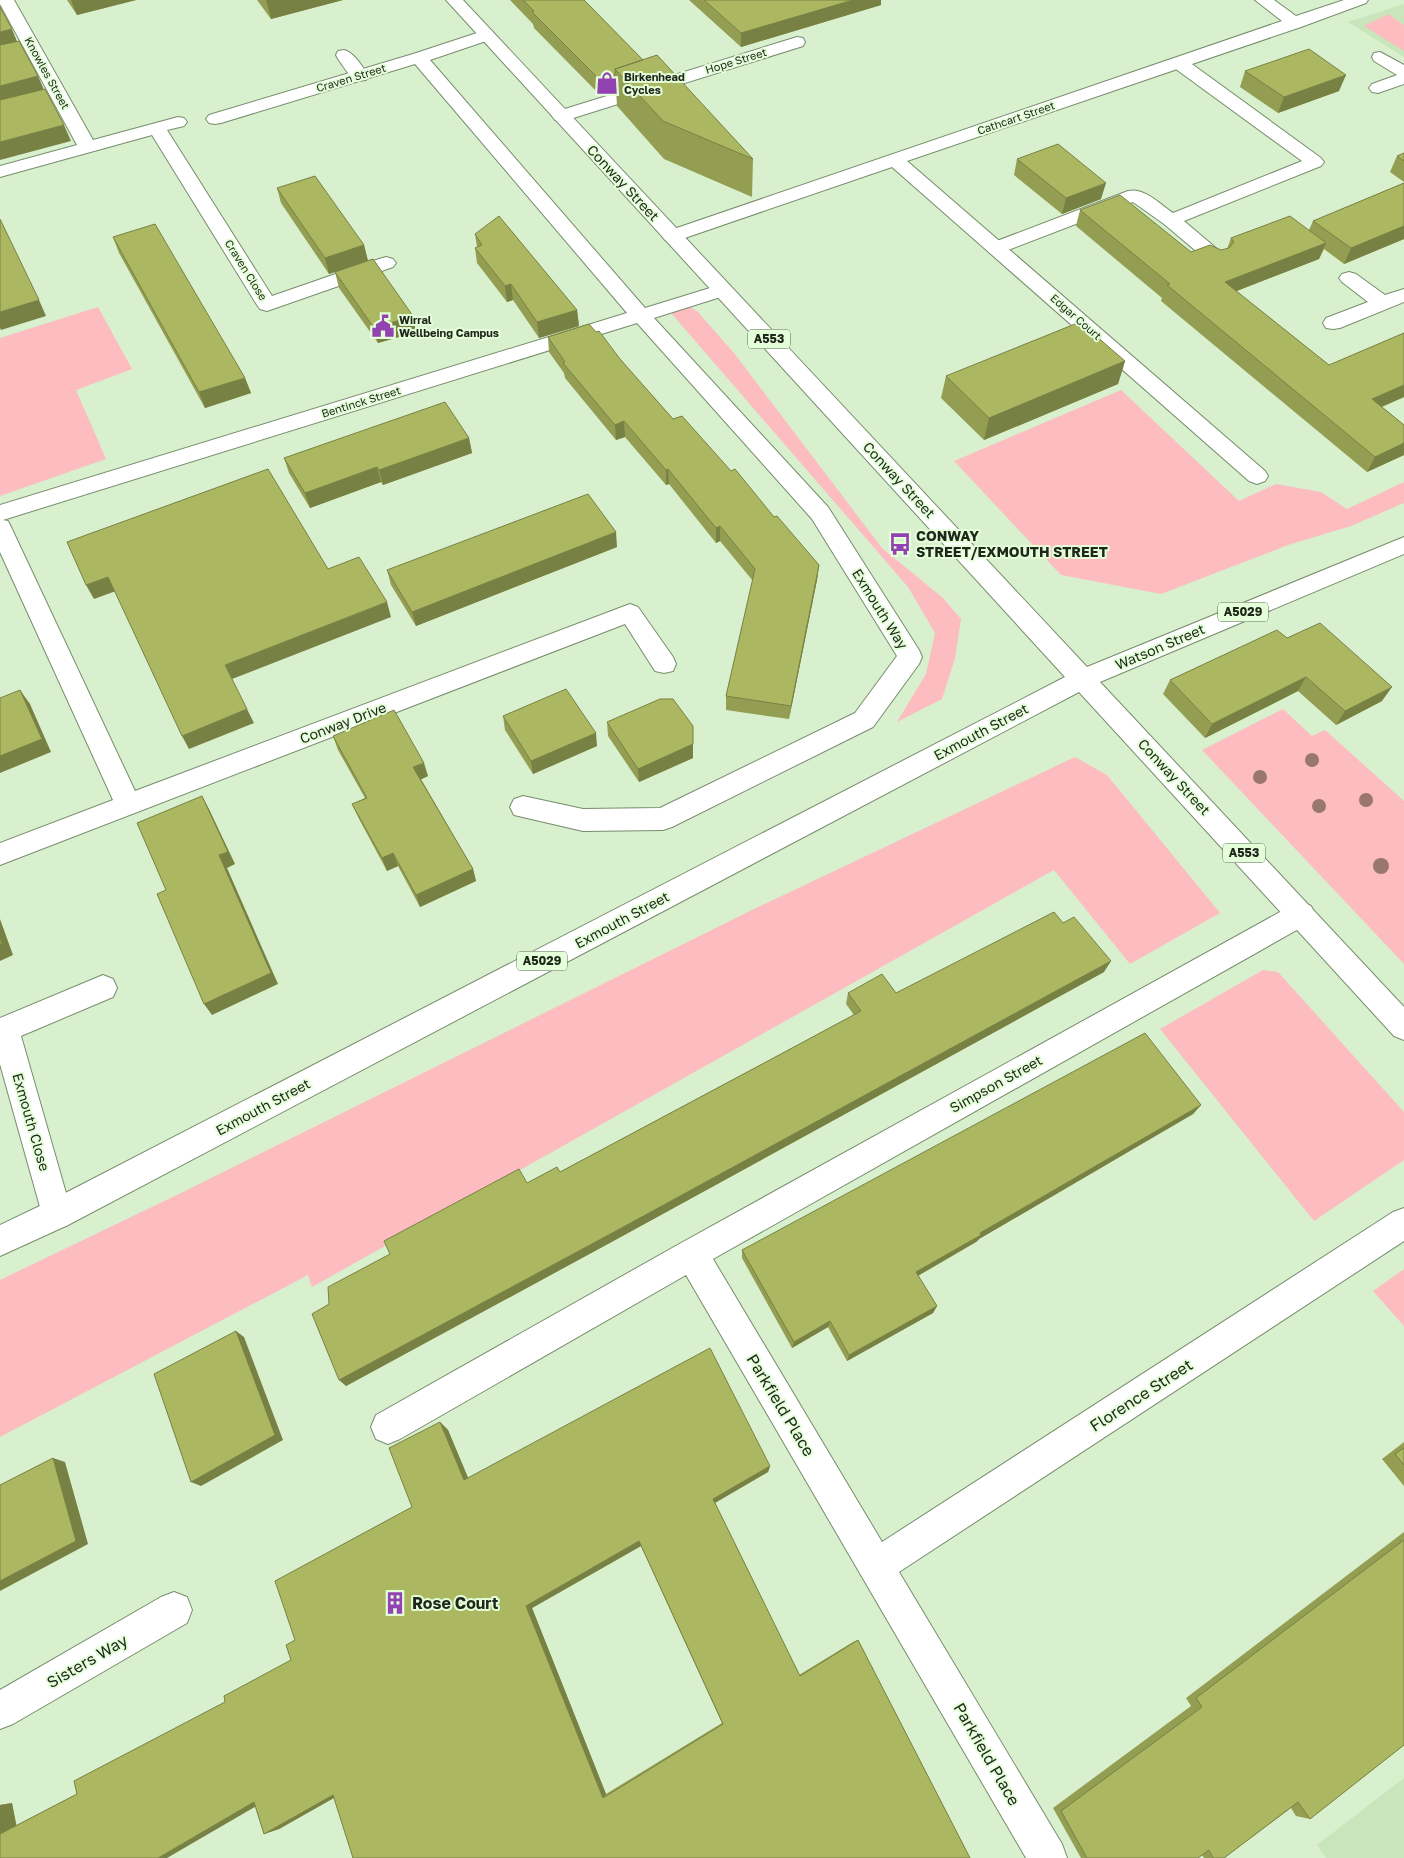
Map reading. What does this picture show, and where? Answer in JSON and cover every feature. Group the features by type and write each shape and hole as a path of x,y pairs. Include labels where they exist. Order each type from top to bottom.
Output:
{"street":[{"name":"Knowles Street","path":"6,0 24,50 60,95 87,147"},
{"name":"Conway Street","path":"454,0 1404,1027"},
{"path":"1263,0 1295,23"},
{"name":"Cathcart Street","path":"672,236 1360,0"},
{"name":"Craven Street","path":"215,119 419,58 486,35"},
{"name":"Hope Street","path":"561,116 797,42"},
{"path":"344,56 360,76"},
{"path":"1380,57 1404,72"},
{"path":"419,58 641,316"},
{"path":"1171,220 1315,162 1179,62"},
{"path":"1378,88 1404,78"},
{"path":"43,100 60,95"},
{"path":"0,172 178,122"},
{"name":"Craven Close","path":"157,128 268,305 386,263"},
{"name":"Edgar Court","path":"894,159 1258,476"},
{"path":"996,248 1135,195 1171,220 1216,258"},
{"path":"1349,278 1383,303"},
{"name":"Bentinck Street","path":"0,514 723,290"},
{"path":"1333,323 1404,295"},
{"name":"Exmouth Way","path":"523,807 583,820 663,819 864,720 910,657 820,513 641,316"},
{"path":"0,527 128,805"},
{"name":"Watson Street","path":"1083,679 1404,545"},
{"name":"Conway Drive","path":"0,854 630,613 664,664"},
{"name":"Exmouth Street","path":"0,1241 58,1214 1083,679"},
{"name":"Simpson Street","path":"692,1254 1301,914"},
{"name":"Exmouth Close","path":"58,1214 2,1031 103,988"},
{"name":"Florence Street","path":"877,1566 1404,1223"},
{"path":"388,1427 692,1254"},
{"name":"Parkfield Place","path":"692,1254 1048,1858"},
{"name":"Sisters Way","path":"0,1712 174,1610"}],"shaded area":[{"path":"1404,4 1404,57 1348,22"},
{"path":"1388,14 1404,25 1404,51 1364,26"},
{"path":"688,306 697,311 734,353 882,548 943,598 961,619 955,658 942,699 897,722 926,674 935,633 908,587 671,313"},
{"path":"98,307 132,369 76,390 106,459 0,496 0,338"},
{"path":"1121,390 1239,501 1276,484 1321,492 1347,509 1404,482 1404,503 1351,526 1288,545 1161,594 1061,575 954,461"},
{"path":"1283,709 1312,736 1325,730 1404,801 1404,964 1202,750"},
{"path":"1075,757 1107,775 1220,913 1130,964 1054,870 312,1287 308,1275 0,1437 0,1280 183,1192 756,908"},
{"path":"1263,970 1278,972 1404,1112 1404,1160 1314,1221 1160,1029"},
{"path":"1404,1269 1404,1326 1373,1291"},
{"path":"1404,1778 1404,1858 1326,1858 1317,1845"}],"building":[{"path":"523,0 584,0 643,60 615,69 615,75 599,79 532,12 534,11"},
{"path":"704,0 853,0 741,33"},
{"path":"0,7 12,29 0,32"},
{"path":"19,41 38,76 0,86 0,45"},
{"path":"1309,49 1346,75 1284,97 1245,71"},
{"path":"657,55 753,159 663,121 615,69"},
{"path":"45,89 64,125 0,142 0,100"},
{"path":"1058,144 1106,183 1066,198 1017,159"},
{"path":"1404,153 1404,161 1397,156"},
{"path":"315,176 364,245 325,258 277,188"},
{"path":"1404,183 1404,226 1351,248 1313,221"},
{"path":"1120,195 1191,252 1210,245 1221,250 1229,248 1234,242 1231,238 1290,216 1326,243 1225,282 1329,365 1404,333 1404,385 1372,399 1404,425 1404,443 1375,457 1167,285 1170,284 1080,210"},
{"path":"499,216 577,310 537,322 511,284 505,286 475,248 482,245 475,234"},
{"path":"0,219 39,300 0,312"},
{"path":"155,224 245,378 199,392 113,237"},
{"path":"373,259 413,316 374,328 335,272"},
{"path":"1080,322 1125,361 989,418 946,376"},
{"path":"589,324 596,332 599,331 620,359 673,419 682,416 731,471 735,469 774,517 777,516 819,565 791,706 726,696 755,569 720,526 716,528 668,469 666,470 624,421 615,425 563,363 565,362 548,337"},
{"path":"445,402 469,438 379,470 377,467 305,493 284,458"},
{"path":"268,469 328,569 359,557 387,602 225,665 247,709 182,736 108,577 86,585 67,542"},
{"path":"588,494 616,532 412,612 387,570"},
{"path":"1320,623 1392,687 1345,711 1306,677 1212,724 1170,680 1277,630 1287,638"},
{"path":"566,689 596,733 531,761 503,716"},
{"path":"20,690 42,739 0,756 0,698"},
{"path":"660,699 673,699 693,726 693,744 638,769 607,722"},
{"path":"394,710 424,763 413,767 473,869 416,895 393,853 382,858 352,804 367,798 333,736"},
{"path":"202,796 228,852 219,855 271,973 204,1004 157,894 166,890 137,823"},
{"path":"1054,912 1063,923 1074,917 1111,961 339,1380 312,1314 329,1304 328,1287 390,1254 384,1241 519,1169 527,1183 557,1167 560,1172 766,1062 861,1011 848,993 882,974 896,993"},
{"path":"1145,1033 1201,1105 916,1272 937,1306 849,1355 830,1321 794,1342 742,1250"},
{"path":"236,1331 275,1435 191,1482 154,1374"},
{"name":"Rose Court","path":"710,1348 770,1466 713,1499 800,1676 858,1640 970,1858 353,1858 333,1795 264,1834 254,1802 158,1858 0,1858 0,1834 77,1794 74,1781 225,1702 224,1696 291,1660 286,1645 295,1640 275,1581 412,1507 389,1448 440,1422 464,1480","holes":["639,1541 723,1724 603,1798 526,1606"]},
{"path":"1404,1448 1404,1465 1395,1454"},
{"path":"53,1458 76,1541 0,1581 0,1485"},
{"path":"1404,1540 1404,1745 1310,1819 1298,1802 1224,1858 1213,1858 1209,1850 1198,1858 1087,1858 1061,1811 1202,1707 1196,1698"}],"place":[{"name":"Birkenhead Cycles","path":"607,83"},
{"name":"Wirral Wellbeing Campus","path":"383,326"},
{"name":"CONWAY STREET/EXMOUTH STREET","path":"900,544"},
{"name":"Rose Court","path":"395,1603"}]}
